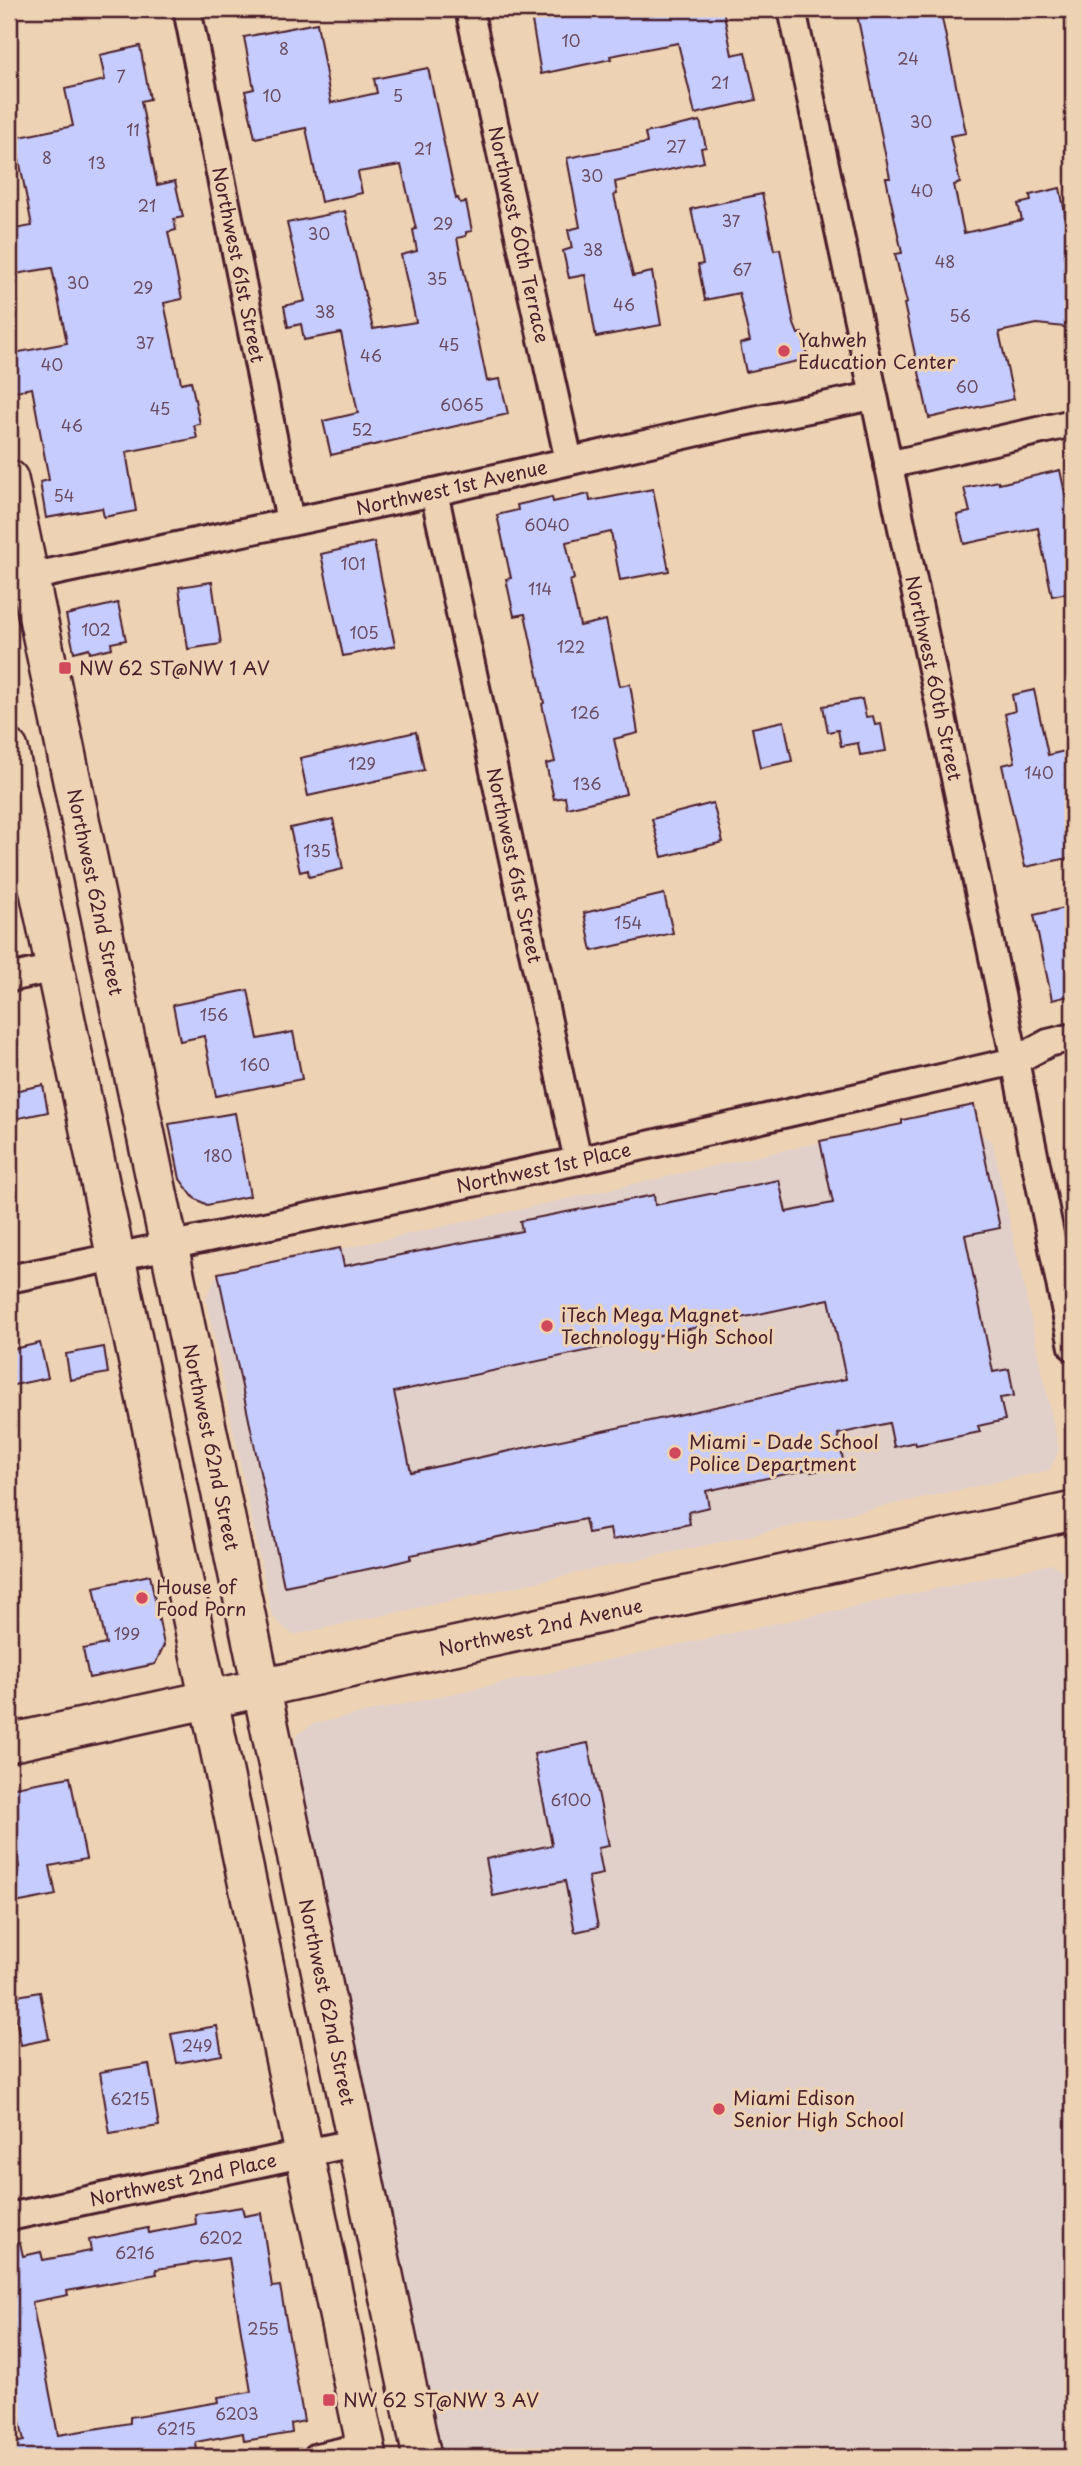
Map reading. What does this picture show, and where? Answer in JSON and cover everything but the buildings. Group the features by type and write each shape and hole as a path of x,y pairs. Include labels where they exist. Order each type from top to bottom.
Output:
{"main road":[{"name":"Northwest 62nd Street","path":"9,479 422,2457"},
{"path":"9,749 367,2452"},
{"name":"Northwest 2nd Avenue","path":"9,1742 1073,1511"}],"street":[{"name":"Northwest 61st Street","path":"187,9 290,521"},
{"name":"Northwest 60th Terrace","path":"470,9 569,461"},
{"name":"Northwest 60th Street","path":"792,9 1016,1061 1073,1347"},
{"name":"Northwest 1st Avenue","path":"29,577 873,397"},
{"path":"888,465 1073,423"},
{"name":"Northwest 61st Street","path":"434,492 578,1161"},
{"path":"9,978 55,968"},
{"name":"Northwest 1st Place","path":"9,1279 578,1161 1016,1061 1048,1043 1073,1037"},
{"name":"Northwest 2nd Place","path":"9,2217 358,2142"},
{"path":"317,2457 367,2452"}],"shaded area":[{"name":"iTech Mega Magnet Technology High School","path":"956,1112 993,1143 1059,1450 1050,1470 293,1635 272,1616 206,1298 216,1277"},
{"name":"Miami Edison Senior High School","path":"1051,1564 1073,1575 1073,2457 440,2457 290,1761 297,1735 312,1724"}],"place":[{"name":"Yahweh Education Center","path":"784,351"},
{"name":"NW 62 ST@NW 1 AV","path":"65,668"},
{"name":"iTech Mega Magnet Technology High School","path":"547,1326"},
{"name":"Miami - Dade School Police Department","path":"675,1453"},
{"name":"House of Food Porn","path":"142,1598"},
{"name":"Miami Edison Senior High School","path":"719,2109"},
{"name":"NW 62 ST@NW 3 AV","path":"329,2400"}]}
